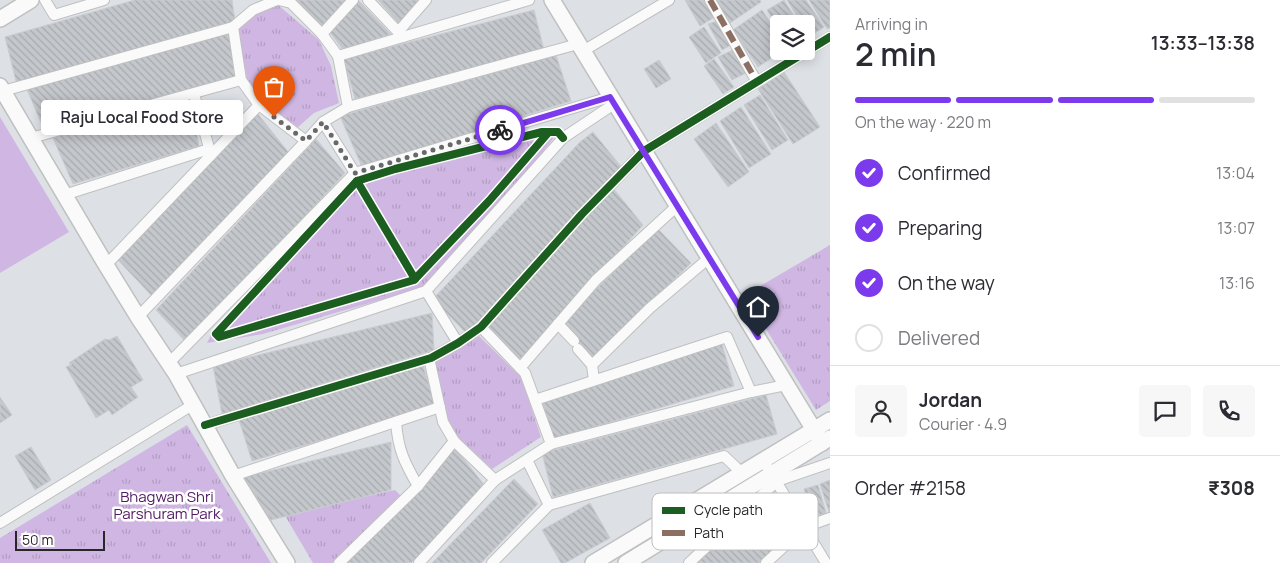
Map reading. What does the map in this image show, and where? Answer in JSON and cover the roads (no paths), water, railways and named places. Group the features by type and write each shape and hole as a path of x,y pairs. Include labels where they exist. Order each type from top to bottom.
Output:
{"street":[{"path":"0,19 31,0"},
{"path":"45,0 54,15 104,0"},
{"path":"247,0 253,10"},
{"path":"287,563 233,476 173,368 138,317 106,265 1,88 233,27 253,10 278,0 291,3 322,34 338,56 348,107"},
{"path":"322,34 353,0"},
{"path":"368,0 401,34"},
{"path":"401,34 426,0"},
{"path":"338,56 401,34 529,0"},
{"path":"552,0 786,385 814,430 826,441 738,493"},
{"path":"138,317 323,122 348,107 580,47 669,0"},
{"path":"710,0 757,82"},
{"path":"233,27 241,80 259,105 306,141"},
{"path":"205,425 429,358 458,343 481,327 582,214 644,151 830,37"},
{"path":"31,138 241,80"},
{"path":"194,94 210,152"},
{"path":"173,368 355,173 612,101"},
{"path":"173,368 426,291 563,138 612,101"},
{"path":"106,265 210,152 259,105"},
{"path":"323,122 355,173"},
{"path":"64,194 210,152"},
{"path":"520,368 596,280 677,206"},
{"path":"592,365 650,308 710,258"},
{"path":"426,291 458,343"},
{"path":"558,324 592,365 594,380"},
{"path":"481,327 525,373 551,444"},
{"path":"535,400 727,337 751,392"},
{"path":"429,358 443,422 454,441 495,480"},
{"path":"420,563 495,480 551,444 751,392 786,385"},
{"path":"0,523 194,404"},
{"path":"233,476 440,407"},
{"path":"752,493 814,430 830,420"},
{"path":"396,422 397,435 404,462 418,486"},
{"path":"339,563 418,486 454,441"},
{"path":"492,563 549,505 724,456 742,473"},
{"path":"527,460 549,505"},
{"path":"709,493 742,473 771,472 830,463"},
{"path":"771,472 784,493"},
{"path":"818,522 830,518"},
{"path":"593,563 652,527"},
{"path":"626,563 652,547"},
{"path":"818,549 826,563"},
{"path":"690,563 702,550"},
{"path":"766,563 780,550"}],"place":[{"name":"Raju Local Food Store","path":"274,117"}],"park label":[{"name":"Bhagwan Shri Parshuram Park","path":"167,504"}]}
